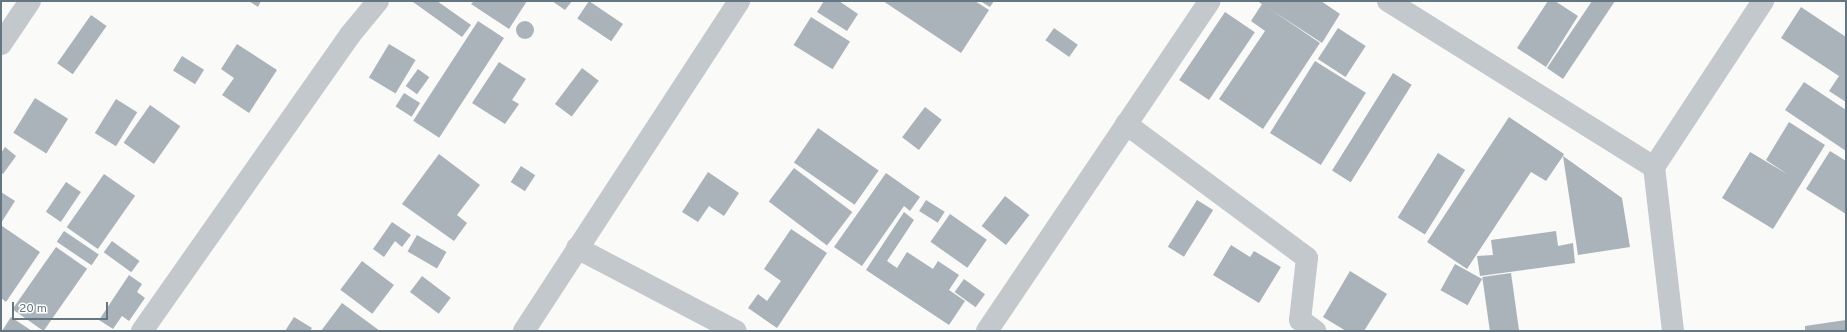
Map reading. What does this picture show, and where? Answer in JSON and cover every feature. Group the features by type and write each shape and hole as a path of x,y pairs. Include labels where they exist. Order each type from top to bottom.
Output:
{"street":[{"path":"1,44 30,1"},
{"path":"142,331 350,35 378,1"},
{"path":"524,331 739,1"},
{"path":"987,331 1210,1"},
{"path":"1388,1 1654,167"},
{"path":"1673,331 1654,167 1763,1"},
{"path":"1126,124 1307,258 1300,320 1315,331"},
{"path":"577,248 736,331"}],"building":[{"path":"249,1 261,1 258,7"},
{"path":"437,1 471,25 462,37 413,2"},
{"path":"474,1 527,1 509,29 471,4"},
{"path":"552,1 572,1 565,10"},
{"path":"589,1 623,24 611,41 577,18"},
{"path":"824,1 839,1 858,14 847,31 817,12"},
{"path":"883,1 975,1 989,10 961,53"},
{"path":"980,1 994,1 990,7"},
{"path":"1257,1 1321,1 1340,14 1322,43 1267,7 1320,43 1263,129 1219,99 1265,31 1251,21 1262,4"},
{"path":"1548,1 1555,1 1578,16 1546,67 1517,48"},
{"path":"1592,1 1615,1 1563,79 1547,68"},
{"path":"1801,7 1846,37 1846,102 1829,91 1839,76 1781,38"},
{"path":"1225,12 1255,32 1209,100 1179,80"},
{"path":"91,15 107,26 73,74 57,63"},
{"path":"811,17 850,41 833,69 794,45"},
{"path":"478,21 504,38 439,138 413,121"},
{"path":"525,21 531,24 534,30 531,36 525,39 519,36 516,30 519,24"},
{"path":"1054,28 1078,45 1069,57 1045,40"},
{"path":"1338,28 1366,46 1346,77 1318,59"},
{"path":"237,44 277,70 249,113 222,95 234,78 221,69"},
{"path":"389,44 416,60 395,93 369,77"},
{"path":"182,56 204,70 195,84 173,70"},
{"path":"1315,61 1366,93 1321,165 1270,133"},
{"path":"499,62 526,79 512,100 519,104 505,124 472,103"},
{"path":"582,68 599,81 572,117 555,104"},
{"path":"418,69 429,77 417,94 406,86"},
{"path":"1393,73 1412,85 1351,182 1332,171"},
{"path":"1804,82 1846,110 1846,151 1785,110"},
{"path":"404,93 420,103 412,117 396,107"},
{"path":"35,98 68,119 46,153 13,133"},
{"path":"116,99 137,112 116,146 95,133"},
{"path":"150,105 180,126 154,164 124,143"},
{"path":"925,107 942,120 919,150 902,137"},
{"path":"1509,117 1564,154 1546,181 1531,172 1467,269 1427,242"},
{"path":"1789,122 1825,145 1773,229 1722,198 1750,152 1787,174 1766,160"},
{"path":"818,128 879,170 855,205 794,162"},
{"path":"5,147 16,156 3,174 1,173 1,153"},
{"path":"1830,151 1846,161 1846,214 1806,189"},
{"path":"1438,153 1465,170 1425,234 1398,217"},
{"path":"439,154 480,185 457,215 467,223 454,241 402,204"},
{"path":"1563,156 1622,198 1630,247 1578,255"},
{"path":"521,166 535,175 525,191 511,182"},
{"path":"794,168 852,212 827,245 769,202"},
{"path":"708,172 739,193 724,216 709,206 698,222 682,212"},
{"path":"886,173 920,197 910,211 904,206 862,266 834,247"},
{"path":"104,174 135,196 98,249 67,227"},
{"path":"66,182 81,192 61,222 46,212"},
{"path":"1,192 15,201 1,223"},
{"path":"1005,196 1029,215 1006,245 982,226"},
{"path":"926,200 945,212 938,223 919,211"},
{"path":"1197,200 1213,210 1184,257 1168,247"},
{"path":"904,212 914,220 887,261 897,268 907,252 933,269 938,261 959,275 949,290 965,301 949,325 866,270"},
{"path":"950,214 987,240 967,268 930,242"},
{"path":"392,222 411,235 402,247 395,241 384,257 373,249"},
{"path":"2,226 40,252 6,302 1,298"},
{"path":"791,229 827,253 777,328 748,308 758,294 767,301 781,281 764,269"},
{"path":"64,231 99,254 92,265 57,242"},
{"path":"1556,231 1558,246 1573,243 1575,263 1480,276 1477,256 1493,255 1491,240"},
{"path":"417,235 446,252 437,268 408,251"},
{"path":"112,241 140,261 131,272 104,252"},
{"path":"1231,245 1250,257 1254,251 1281,267 1259,303 1213,275"},
{"path":"56,247 87,269 44,331 12,309"},
{"path":"362,261 394,285 372,314 340,290"},
{"path":"1455,264 1482,279 1468,305 1440,290"},
{"path":"1350,271 1387,294 1364,331 1346,331 1323,317"},
{"path":"1511,273 1519,331 1490,331 1482,277"},
{"path":"129,275 142,284 137,292 145,298 129,321 122,316 113,329 99,320"},
{"path":"422,276 451,298 439,314 410,292"},
{"path":"964,279 985,294 976,307 955,292"},
{"path":"342,303 380,331 321,331"},
{"path":"11,317 32,331 2,331"},
{"path":"294,317 312,328 310,331 285,331"},
{"path":"1846,320 1846,331 1805,331 1805,326"}]}
